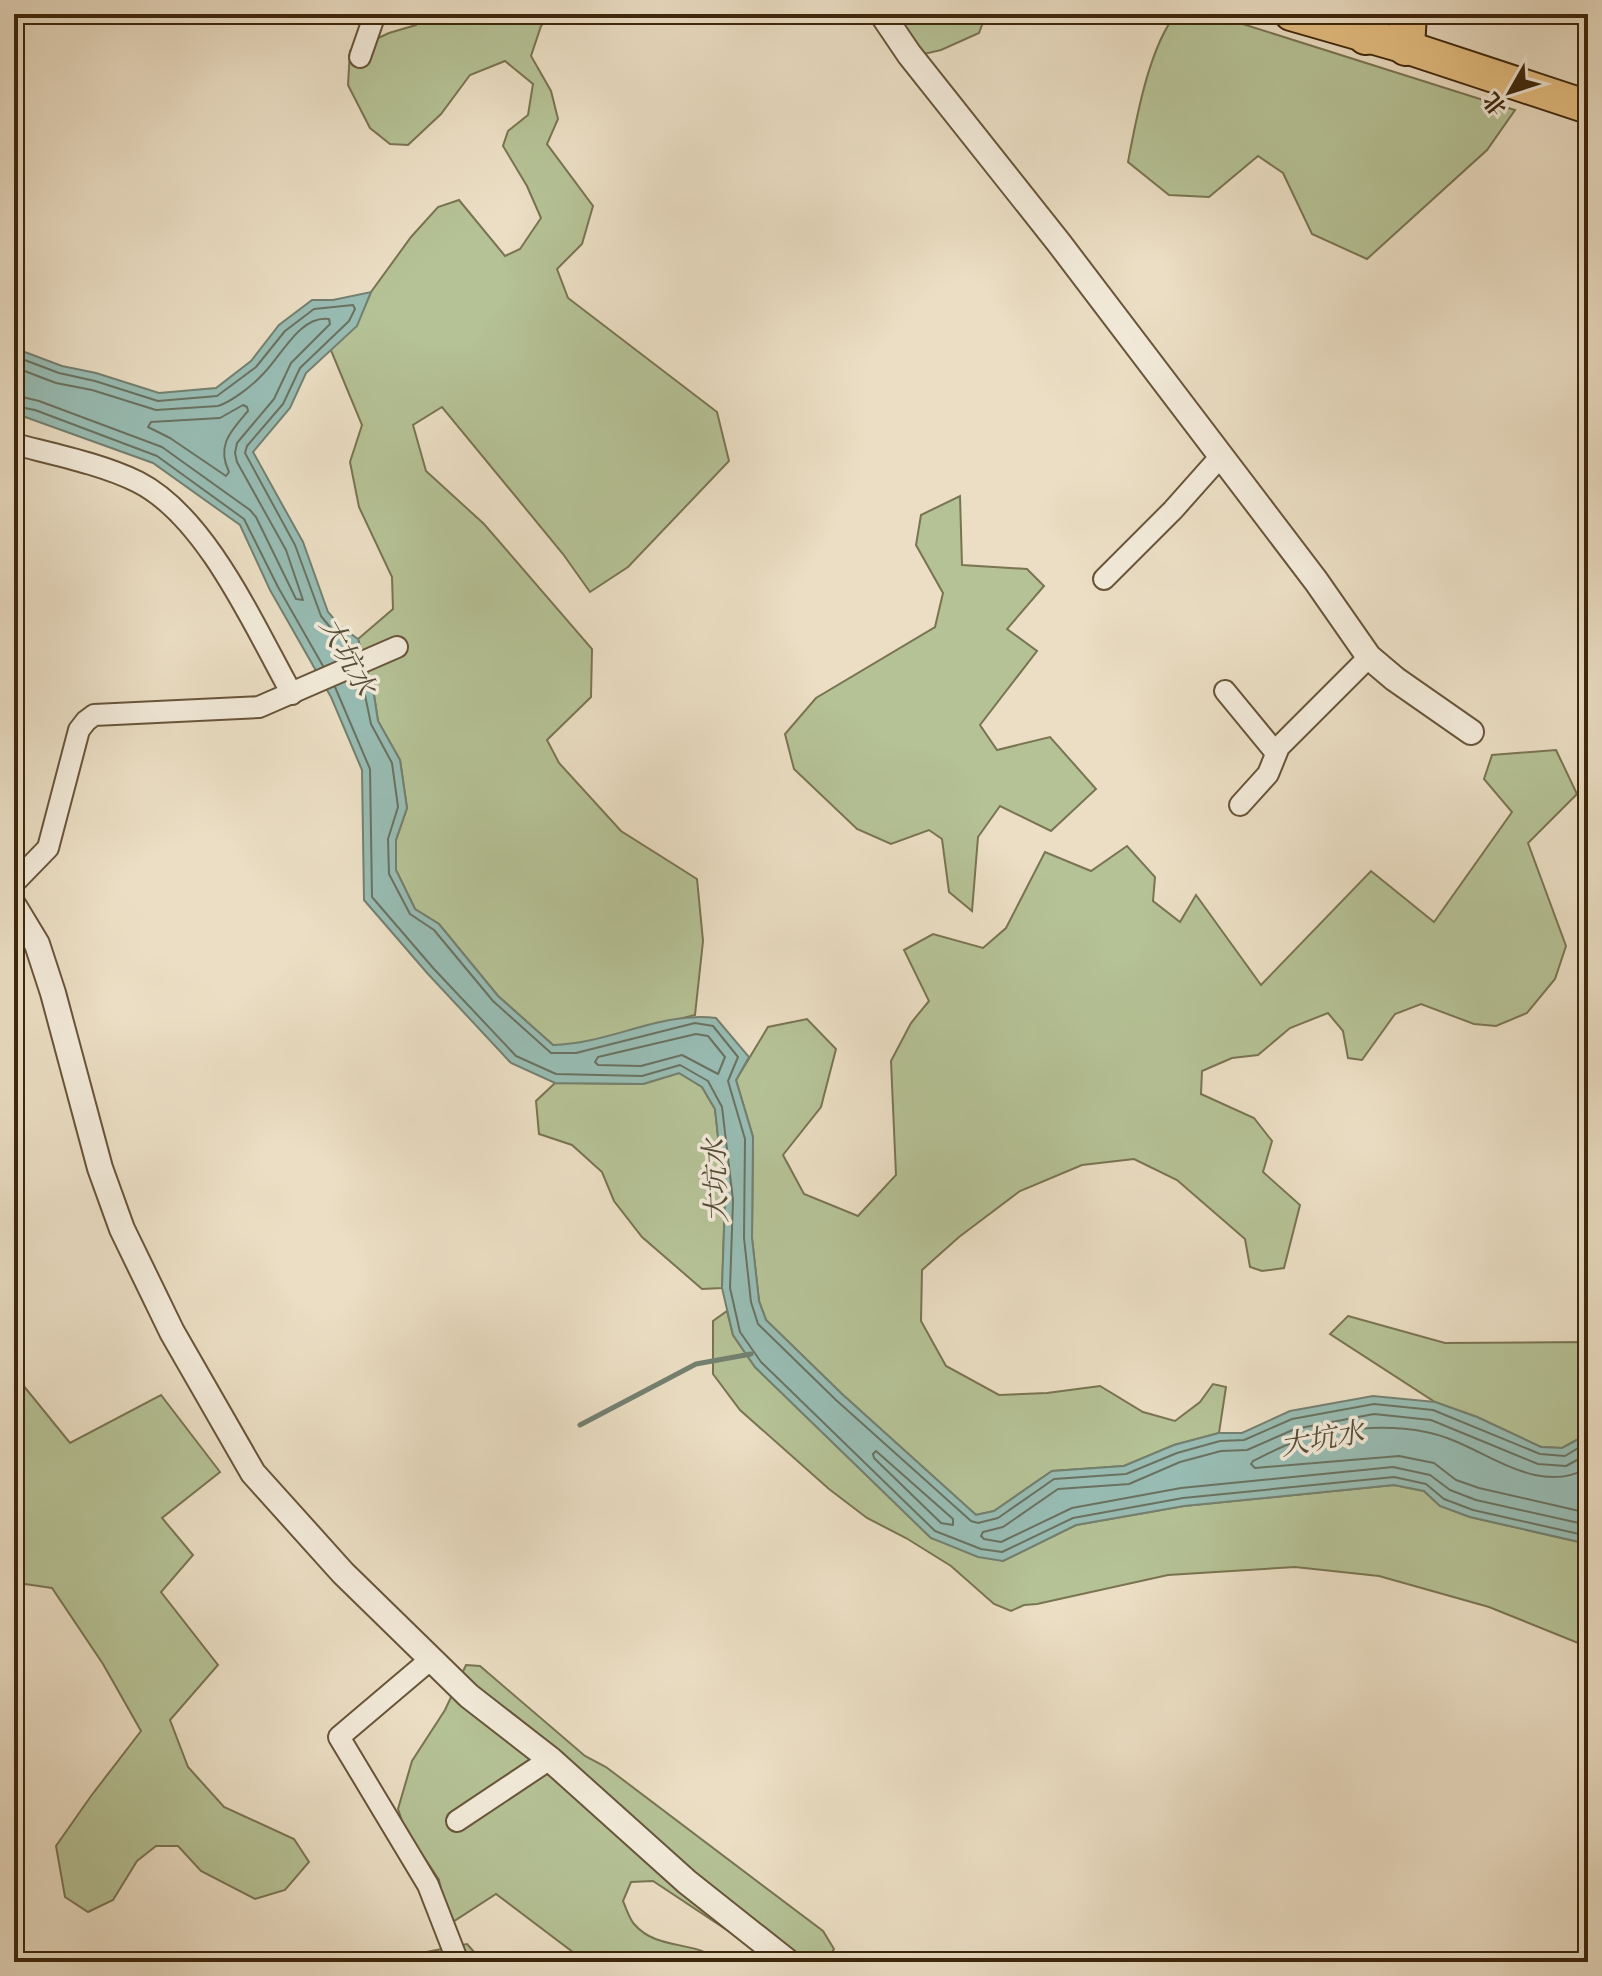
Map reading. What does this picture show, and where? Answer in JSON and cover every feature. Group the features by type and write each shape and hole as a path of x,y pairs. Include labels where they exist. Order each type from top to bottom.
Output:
{"main road":[{"path":"1291,14 1407,30 1588,107"}],"street":[{"path":"360,57 375,14"},
{"path":"882,14 909,54 1059,243 1316,581 1369,657 1471,732"},
{"path":"14,444 138,482 177,510 222,569 292,694"},
{"path":"1104,579 1173,510 1221,456"},
{"path":"14,883 48,848 79,730 94,715 259,707 316,685 397,647"},
{"path":"1240,805 1268,774 1279,747 1369,657"},
{"path":"1225,691 1276,753"},
{"path":"14,906 37,944 100,1168 122,1229 172,1332 253,1473 343,1573 469,1696 550,1759 687,1882 788,1962"},
{"path":"431,1659 339,1737 428,1885 458,1962"},
{"path":"457,1821 550,1759"},
{"path":"760,1938 772,1962"}],"green space":[{"path":"427,14 551,14 541,26 531,56 551,91 558,119 547,144 593,206 582,244 557,269 568,298 717,412 729,461 628,567 590,592 563,554 442,407 413,425 426,471 484,524 592,649 591,697 547,740 559,763 621,831 697,879 703,941 695,1015 574,1045 553,1045 498,996 439,924 415,909 396,870 396,840 407,808 400,760 378,721 358,639 393,609 392,577 359,507 350,462 362,425 330,348 356,326 371,292 411,237 438,207 459,200 505,256 520,249 541,218 527,186 503,146 508,131 528,115 533,84 505,61 470,75 441,114 408,145 390,144 370,128 348,85 350,51 389,33 416,25"},
{"path":"889,14 986,14 979,33 941,50 920,55"},
{"path":"1176,14 1211,14 1515,110 1487,150 1367,259 1312,234 1283,173 1258,156 1209,197 1169,195 1128,162 1151,64"},
{"path":"960,496 962,565 1027,569 1044,586 1007,629 1037,651 980,725 997,750 1050,737 1096,789 1051,831 1000,806 978,837 972,911 949,892 942,839 929,830 891,844 857,829 794,769 785,734 816,698 935,627 943,593 916,545 921,515"},
{"path":"1556,750 1577,794 1528,843 1566,946 1555,979 1527,1013 1496,1026 1474,1024 1421,1004 1395,1014 1362,1060 1348,1058 1343,1031 1328,1013 1290,1028 1258,1055 1232,1058 1202,1071 1201,1094 1254,1118 1272,1141 1263,1172 1300,1205 1284,1268 1262,1271 1250,1267 1245,1239 1177,1180 1134,1159 1082,1165 1020,1191 959,1237 922,1270 921,1321 946,1366 999,1395 1100,1386 1143,1412 1175,1421 1200,1402 1213,1384 1226,1387 1219,1433 1174,1445 1124,1466 1052,1471 994,1511 976,1515 842,1394 766,1320 759,1301 752,1238 753,1137 736,1080 768,1027 807,1019 836,1049 821,1107 783,1155 804,1194 858,1216 896,1175 891,1061 911,1023 929,1001 904,950 933,934 983,948 1006,928 1045,852 1091,871 1127,846 1155,877 1153,901 1180,922 1196,895 1261,985 1371,871 1434,922 1512,812 1484,779 1492,755"},
{"path":"679,1073 702,1087 715,1109 725,1201 722,1288 702,1289 642,1237 614,1201 602,1172 572,1145 539,1134 536,1101 555,1083 643,1084"},
{"path":"727,1311 733,1335 755,1367 931,1538 1003,1561 1076,1525 1184,1506 1394,1485 1424,1491 1440,1506 1470,1517 1588,1544 1588,1647 1489,1607 1379,1576 1295,1567 1168,1575 1024,1605 1011,1611 994,1604 951,1566 867,1518 829,1489 740,1410 713,1374 713,1321"},
{"path":"1348,1316 1445,1343 1588,1342 1588,1434 1562,1448 1541,1447 1477,1417 1435,1402 1330,1334"},
{"path":"14,1374 70,1443 161,1395 220,1472 162,1518 193,1555 161,1592 218,1665 170,1720 188,1767 224,1807 294,1839 309,1862 285,1890 255,1899 201,1871 178,1846 156,1846 137,1861 113,1900 88,1912 65,1897 56,1846 141,1731 103,1664 52,1588 25,1584 14,1592"},
{"path":"466,1665 480,1666 585,1756 606,1767 823,1931 834,1949 826,1962 806,1962 778,1940 739,1938 653,1881 631,1882 623,1901 634,1924 654,1939 700,1950 719,1962 586,1962 496,1894 448,1925 439,1880 404,1827 398,1809 412,1761 445,1710"},
{"path":"467,1944 483,1962 394,1962 401,1957"}],"water":[{"name":"大坑水","path":"371,292 357,326 306,373 290,408 253,452 303,542 328,612 358,639 378,721 400,760 407,808 396,840 396,870 415,909 439,924 498,996 553,1045 594,1039 675,1019 716,1018 749,1057 736,1080 753,1137 752,1238 759,1301 766,1320 842,1394 976,1515 994,1511 1052,1471 1124,1466 1174,1445 1219,1433 1242,1433 1290,1411 1373,1396 1435,1402 1477,1417 1541,1447 1562,1448 1588,1434 1588,1544 1470,1517 1440,1506 1424,1491 1394,1485 1184,1506 1076,1525 1003,1561 978,1557 931,1538 755,1367 733,1335 722,1288 725,1201 715,1109 702,1087 679,1073 643,1084 555,1083 511,1063 364,900 362,770 331,697 270,590 240,525 153,463 14,413 14,348 62,366 159,393 216,388 251,361 279,325 312,300 333,300"}],"waterway":[{"path":"580,1425 696,1364 751,1354"}]}
